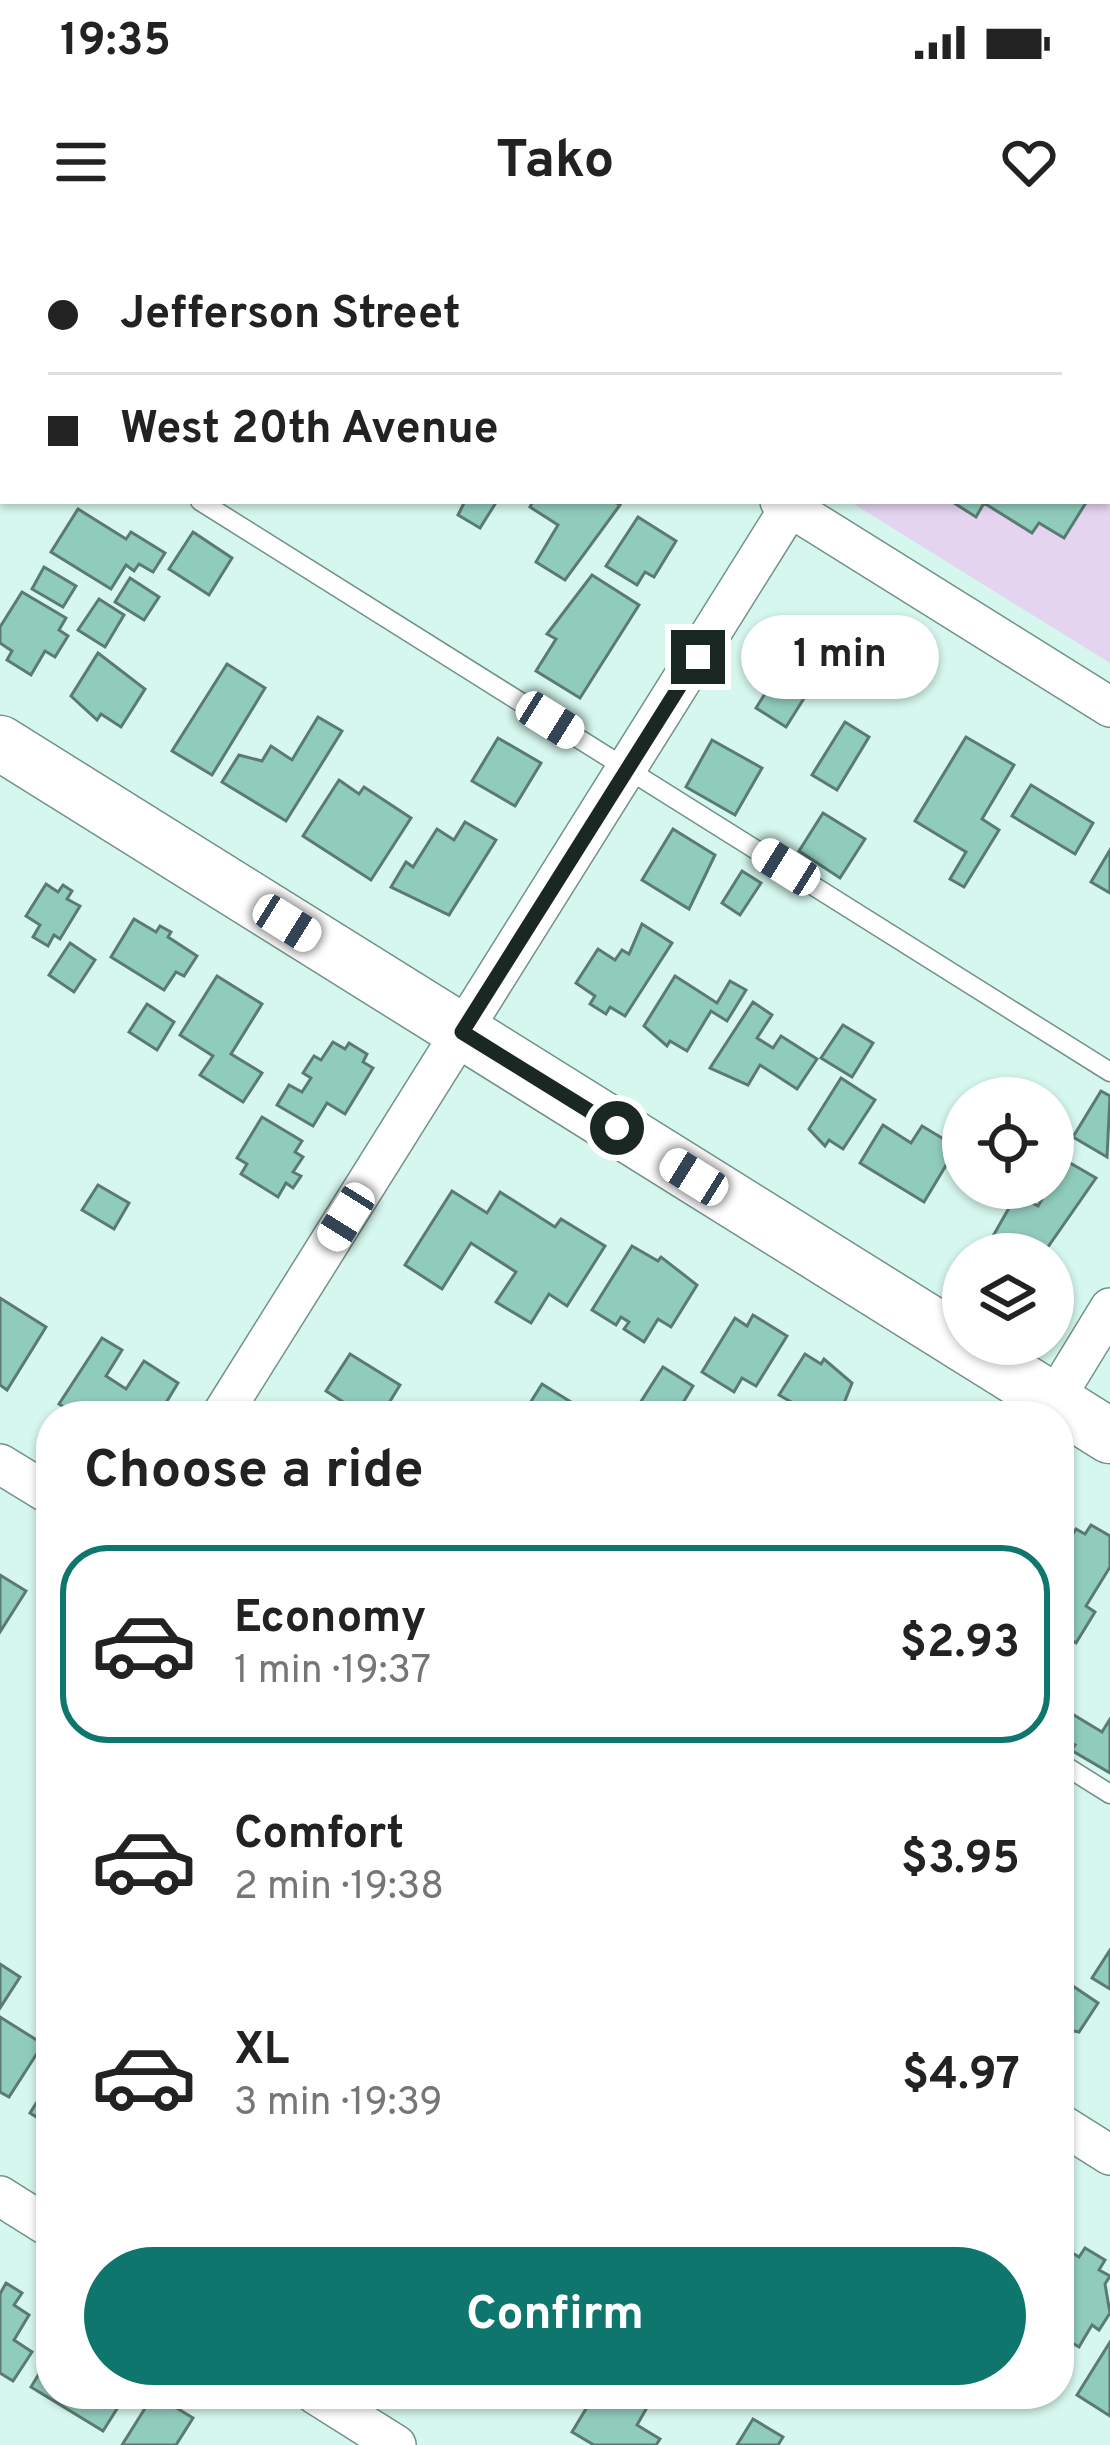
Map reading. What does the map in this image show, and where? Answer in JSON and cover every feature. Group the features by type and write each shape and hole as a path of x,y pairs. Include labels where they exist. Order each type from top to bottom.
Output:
{"street":[{"path":"230,1401 628,769 785,504 1110,707"},
{"path":"0,743 942,1331"},
{"path":"1053,1401 1110,1308"},
{"path":"991,1365 1040,1401"},
{"path":"1074,1419 1110,1436"},
{"path":"0,1463 36,1486"},
{"path":"1074,2132 1110,2155"},
{"path":"0,2196 36,2219"},
{"path":"339,2409 396,2445"}],"lane":[{"path":"205,504 1110,1072"},
{"path":"1074,1771 1110,1794"}],"shaded area":[{"path":"854,504 1110,504 1110,663"}],"building":[{"path":"464,504 495,504 480,528 458,515"},
{"path":"956,504 983,504 976,517"},
{"path":"986,504 1085,504 1064,538 1039,523 1032,533"},
{"path":"620,505 565,580 536,562 558,525 530,507"},
{"path":"78,509 126,539 131,532 165,553 153,572 139,564 134,571 126,565 111,589 51,552"},
{"path":"638,517 676,541 654,577 645,572 637,585 606,566"},
{"path":"193,532 232,558 209,595 169,569"},
{"path":"44,567 76,586 63,607 32,589"},
{"path":"592,575 639,605 580,698 536,671 556,639 547,634"},
{"path":"130,578 159,597 144,620 115,602"},
{"path":"22,592 66,618 59,630 68,636 55,657 45,651 31,675 7,660 12,651 0,643 0,627"},
{"path":"99,599 124,615 105,647 78,630"},
{"path":"793,649 823,668 786,727 756,708"},
{"path":"98,653 145,689 121,727 101,714 97,720 71,696"},
{"path":"227,664 265,688 212,775 172,751"},
{"path":"318,717 342,731 286,821 222,782 239,755 262,761 271,746 292,760"},
{"path":"845,722 869,737 837,790 812,775"},
{"path":"966,737 1014,765 982,819 999,830 964,887 950,879 966,852 915,821"},
{"path":"498,738 541,763 515,806 472,781"},
{"path":"712,740 762,768 735,815 686,787"},
{"path":"339,780 359,794 364,787 411,818 371,880 303,836"},
{"path":"1031,785 1093,823 1075,854 1012,816"},
{"path":"823,813 865,839 840,878 799,851"},
{"path":"465,822 496,840 449,915 391,887 406,862 413,867 437,829 454,840"},
{"path":"673,829 715,855 689,909 642,880"},
{"path":"1110,850 1110,893 1091,882"},
{"path":"742,871 761,883 740,915 722,903"},
{"path":"46,884 58,892 63,885 72,891 67,899 80,906 60,939 54,935 48,946 33,937 40,925 26,916"},
{"path":"134,919 156,932 160,926 171,932 168,937 197,956 184,976 176,972 164,990 111,957"},
{"path":"642,924 672,943 625,1016 610,1007 606,1014 590,1004 595,996 576,983 598,949 615,960 622,950 629,954"},
{"path":"70,943 95,960 74,992 49,975"},
{"path":"217,976 262,1004 231,1054 262,1073 243,1102 200,1075 213,1056 180,1035"},
{"path":"675,976 717,1003 730,981 746,990 727,1021 711,1011 687,1051 670,1041 667,1046 644,1026"},
{"path":"753,1002 772,1015 757,1038 773,1048 781,1036 817,1059 797,1089 760,1065 748,1085 710,1068"},
{"path":"147,1004 174,1022 157,1050 129,1032"},
{"path":"843,1025 873,1043 852,1077 821,1058"},
{"path":"333,1042 345,1049 349,1043 367,1054 363,1062 373,1068 345,1114 327,1103 313,1126 277,1105 289,1085 302,1092 311,1078 303,1073 314,1056 321,1060"},
{"path":"841,1078 875,1100 843,1149 829,1140 825,1146 809,1129"},
{"path":"1101,1091 1110,1096 1107,1157 1074,1135"},
{"path":"262,1117 302,1141 295,1152 303,1157 293,1172 301,1176 293,1188 286,1183 278,1197 241,1174 247,1164 237,1158"},
{"path":"883,1125 911,1143 922,1126 942,1138 942,1172 924,1202 860,1163"},
{"path":"1074,1165 1096,1178 1058,1233 995,1233 1008,1209 1074,1209"},
{"path":"98,1185 129,1203 114,1229 82,1210"},
{"path":"452,1191 487,1213 500,1192 555,1227 561,1219 605,1246 567,1306 549,1294 531,1323 496,1302 516,1272 471,1243 442,1289 405,1265"},
{"path":"632,1246 658,1261 661,1257 697,1285 671,1327 658,1319 644,1342 624,1329 629,1322 621,1317 616,1325 592,1310"},
{"path":"0,1298 46,1327 7,1390 0,1385"},
{"path":"753,1315 787,1336 756,1386 742,1378 734,1392 702,1372 735,1318 747,1326"},
{"path":"102,1338 122,1350 106,1376 126,1389 144,1361 178,1383 167,1401 61,1401"},
{"path":"350,1354 400,1385 390,1401 342,1401 326,1391"},
{"path":"805,1354 821,1364 824,1359 852,1383 845,1401 790,1401 779,1395"},
{"path":"663,1367 693,1386 684,1401 641,1401"},
{"path":"542,1384 569,1401 531,1401"},
{"path":"1091,1525 1110,1536 1110,1567 1086,1606 1095,1612 1076,1643 1074,1532 1085,1534"},
{"path":"0,1575 26,1591 0,1632"},
{"path":"1074,1715 1102,1732 1110,1719 1110,1773 1074,1752"},
{"path":"1110,1950 1110,1989 1092,1978"},
{"path":"0,1964 20,1977 0,2008"},
{"path":"1074,1987 1098,2003 1079,2032 1074,2031"},
{"path":"0,2017 36,2040 36,2055 9,2097 0,2092"},
{"path":"1085,2248 1105,2260 1099,2270 1110,2276 1105,2284 1110,2313 1099,2330 1092,2325 1079,2347 1074,2344 1074,2254 1079,2257"},
{"path":"6,2283 22,2293 14,2305 29,2315 14,2340 32,2352 13,2381 0,2373 0,2294"},
{"path":"1110,2342 1110,2416 1077,2395"},
{"path":"67,2409 117,2409 103,2431"},
{"path":"145,2409 178,2409 193,2418 176,2445 122,2445"},
{"path":"586,2409 646,2409 637,2425 660,2439 656,2445 594,2445 572,2432"},
{"path":"753,2419 783,2437 778,2445 737,2445"}],"route":[{"path":"617,1128 462,1032 698,657"}]}
